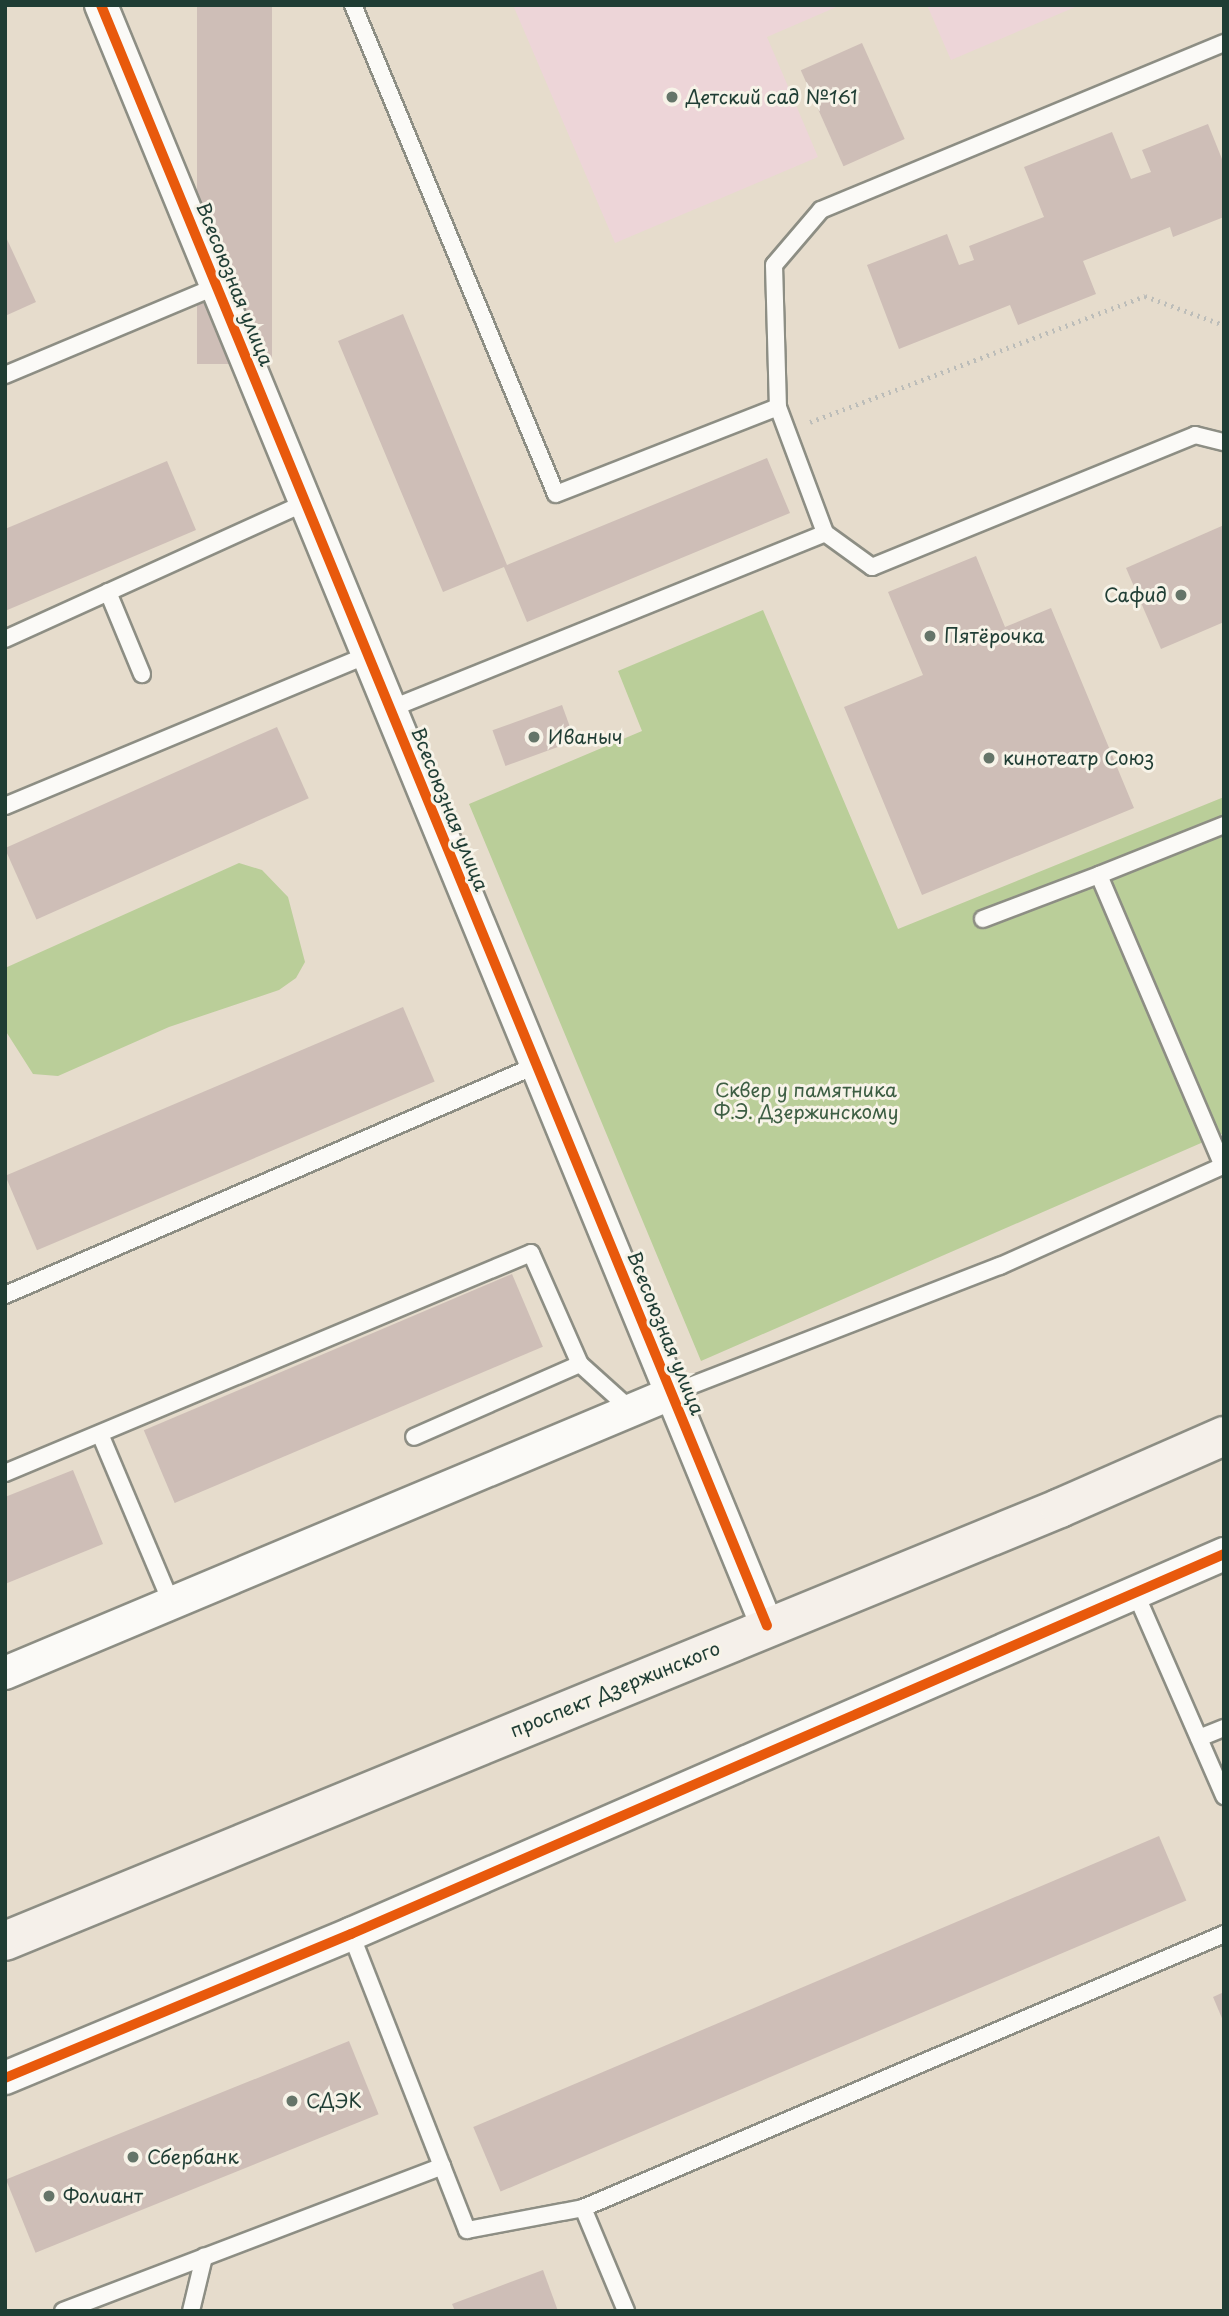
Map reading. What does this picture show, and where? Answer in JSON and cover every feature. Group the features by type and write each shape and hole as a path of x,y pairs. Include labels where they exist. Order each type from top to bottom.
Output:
{"main road":[{"name":"проспект Дзержинского","path":"5,1941 1060,1508 1224,1436"}],"street":[{"name":"Всесоюзная улица","path":"101,5 767,1626"},
{"path":"5,1673 672,1393"},
{"path":"5,2078 351,1934 1224,1554"}],"lane":[{"path":"354,5 556,494 778,407"},
{"path":"1224,43 821,210 774,265 778,407 825,534 873,567 1195,435 1224,442"},
{"path":"5,375 217,286"},
{"path":"5,639 305,503"},
{"path":"390,709 825,534"},
{"path":"108,592 142,674"},
{"path":"5,806 368,655"},
{"path":"983,919 1224,825"},
{"path":"672,1393 1000,1266 1224,1166 1099,875"},
{"path":"5,1295 537,1065"},
{"path":"5,1473 531,1253 580,1364 630,1409"},
{"path":"414,1437 580,1364"},
{"path":"100,1434 171,1602"},
{"path":"1135,1592 1224,1796"},
{"path":"1199,1738 1224,1728"},
{"path":"351,1934 467,2230 583,2208 1224,1934"},
{"path":"63,2311 442,2166"},
{"path":"583,2208 626,2311"},
{"path":"191,2311 204,2257"}],"path":[{"path":"787,431 1144,296 1224,325"}],"shaded area":[{"name":"Детский сад №161","path":"513,5 841,5 767,37 818,157 615,243"},
{"path":"927,5 1080,5 951,60"}],"green space":[{"name":"Сквер у памятника Ф.Э. Дзержинскому","path":"763,610 898,929 1224,797 1224,1133 701,1361 469,804 642,731 618,671"},
{"path":"239,863 262,870 288,897 305,962 296,978 279,990 169,1027 58,1076 33,1074 5,1030 5,968"}],"building":[{"path":"197,5 272,5 272,364 197,364"},
{"path":"862,43 905,139 843,166 801,70"},
{"path":"1208,124 1224,164 1224,217 1173,237 1170,227 1083,261 1096,294 1018,325 1010,305 899,349 867,265 947,234 959,265 974,260 969,246 1044,217 1024,167 1112,132 1131,179 1151,172 1142,150"},
{"path":"5,235 36,302 5,316"},
{"path":"403,314 507,565 767,458 790,513 527,622 504,567 443,592 338,341"},
{"path":"167,461 196,530 5,611 5,529"},
{"name":"Сафид","path":"1224,525 1224,622 1161,649 1126,568"},
{"name":"кинотеатр Союз","path":"976,556 1005,627 1051,608 1134,808 922,895 844,707 923,675 888,592"},
{"name":"Иваныч","path":"562,705 575,741 505,766 492,730"},
{"path":"277,727 309,798 36,919 5,848"},
{"path":"403,1007 435,1082 37,1250 5,1176"},
{"path":"512,1274 543,1347 175,1503 144,1430"},
{"path":"73,1470 103,1544 5,1584 5,1497"},
{"path":"1159,1836 1186,1900 501,2192 473,2127"},
{"path":"1224,1992 1224,2023 1213,1997"},
{"path":"349,2041 379,2114 36,2253 6,2180"},
{"path":"543,2270 558,2311 455,2311 452,2304"}],"cycle path":[{"path":"101,5 767,1626"},
{"path":"5,2078 351,1934 1224,1554"}],"place":[{"name":"Детский сад №161","path":"672,97"},
{"name":"Сафид","path":"1181,595"},
{"name":"Пятёрочка","path":"930,636"},
{"name":"Иваныч","path":"534,737"},
{"name":"кинотеатр Союз","path":"989,758"},
{"name":"СДЭК","path":"292,2101"},
{"name":"Сбербанк","path":"133,2157"},
{"name":"Фолиант","path":"49,2196"}]}
